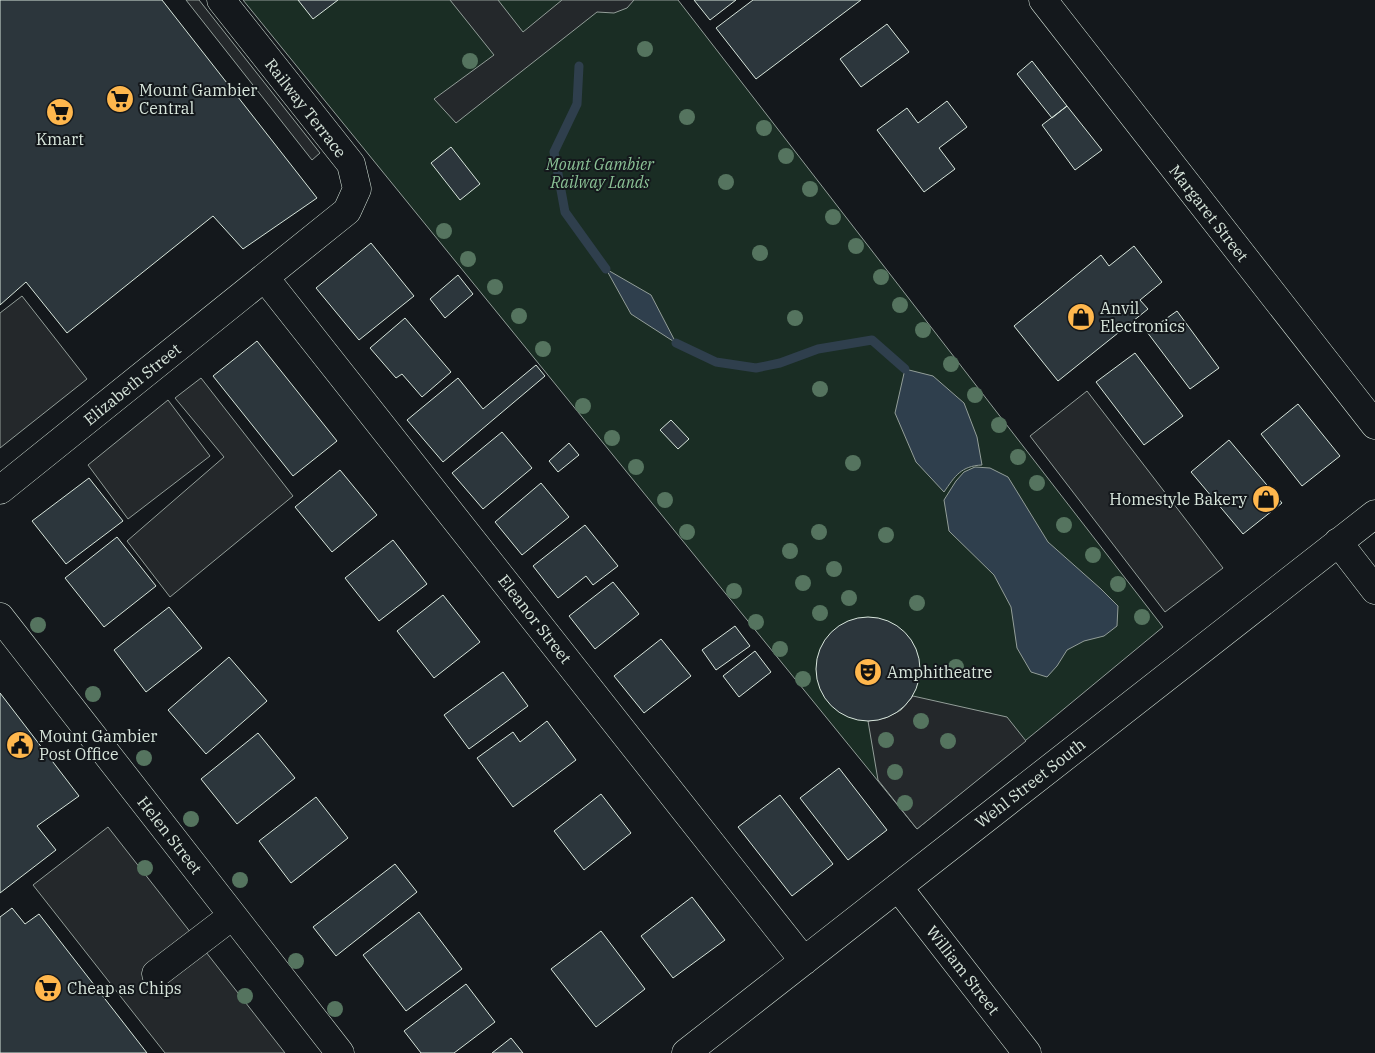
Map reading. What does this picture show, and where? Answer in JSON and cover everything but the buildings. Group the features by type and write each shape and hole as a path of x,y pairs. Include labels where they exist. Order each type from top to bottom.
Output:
{"street":[{"name":"Railway Terrace","path":"221,0 351,164 357,189 347,211 265,278"},
{"name":"Margaret Street","path":"1043,0 1375,425"},
{"name":"Elizabeth Street","path":"0,490 265,278"},
{"name":"Eleanor Street","path":"265,278 804,961"},
{"name":"Wehl Street South","path":"686,1053 1375,514"},
{"path":"1338,542 1375,590"},
{"name":"Helen Street","path":"0,617 340,1053"},
{"name":"William Street","path":"898,887 1027,1053"},
{"path":"156,974 232,916"}],"green space":[{"name":"Mount Gambier Railway Lands","path":"243,0 678,0 1163,627 917,829"}],"shaded area":[{"path":"186,0 199,0 320,153 312,160"},
{"path":"450,0 498,0 523,32 562,0 634,0 627,8 614,13 597,12 456,123 434,99 494,55"},
{"path":"22,296 87,379 0,448 0,313"},
{"path":"201,378 293,496 170,597 127,541 224,457 175,398"},
{"path":"1087,391 1223,568 1165,612 1030,436"},
{"path":"168,400 210,456 128,519 88,465"},
{"path":"913,696 1007,717 1026,741 917,829 878,780 868,721 885,718 901,710"},
{"path":"108,827 285,1053 165,1053 33,885"}],"water":[{"path":"606,269 651,295 676,343 631,314"},
{"path":"905,369 933,376 964,403 977,437 982,465 969,467 959,473 944,492 916,462 895,413"},
{"path":"975,467 990,468 1008,477 1048,542 1118,606 1117,626 1104,636 1084,641 1067,650 1047,677 1031,672 1017,648 1011,607 994,575 949,531 944,500 964,472"}],"waterway":[{"path":"579,66 577,104 554,152 565,212 606,269"},
{"path":"676,343 716,362 756,368 780,363 818,349 872,340 905,369"}],"place":[{"name":"Mount Gambier Central","path":"120,99"},
{"name":"Kmart","path":"60,112"},
{"name":"Anvil Electronics","path":"1081,317"},
{"name":"Homestyle Bakery","path":"1266,499"},
{"name":"Amphitheatre","path":"868,672"},
{"name":"Mount Gambier Post Office","path":"20,745"},
{"name":"Cheap as Chips","path":"48,988"}]}
